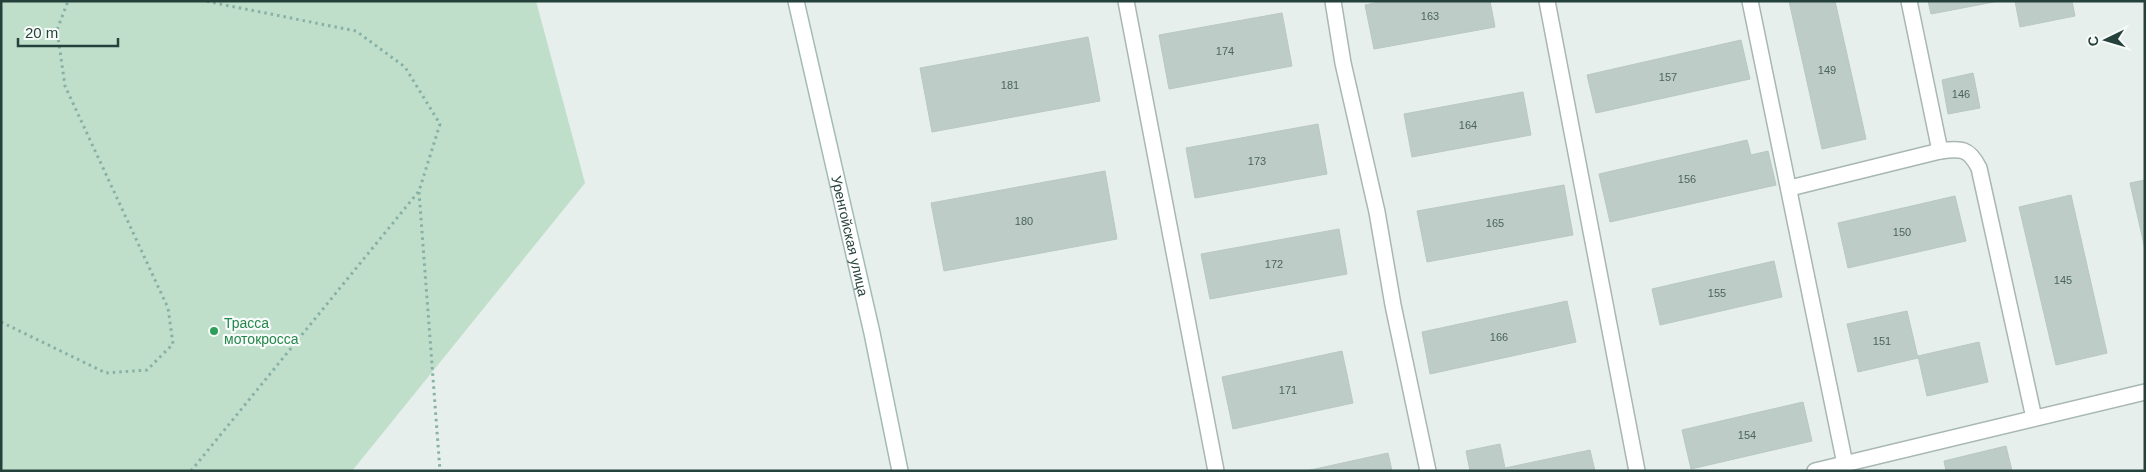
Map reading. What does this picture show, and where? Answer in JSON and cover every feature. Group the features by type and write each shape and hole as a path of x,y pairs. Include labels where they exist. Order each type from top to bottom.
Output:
{"street":[{"name":"Уренгойская улица","path":"796,1 872,333 900,471"},
{"path":"1126,1 1216,471"},
{"path":"1333,1 1342,63 1377,212 1428,471"},
{"path":"1547,1 1637,471"},
{"path":"1750,1 1790,188 1845,464"},
{"path":"1908,1 1940,151"},
{"path":"1790,188 1940,151 1954,149 1964,151 1973,156 1979,168 2034,418"},
{"path":"1815,471 2145,392"}],"path":[{"path":"1,322 106,373 146,370 173,344 168,308 65,86 57,30 68,1"},
{"path":"191,471 418,191 440,124 405,67 356,31 205,1"},
{"path":"418,191 440,471"}],"green space":[{"name":"Трасса мотокросса","path":"1,1 536,1 585,183 352,471 1,471"}],"building":[{"path":"1384,1 1490,1 1495,27 1374,49 1365,5"},
{"path":"1789,1 1835,1 1866,139 1822,149"},
{"path":"1928,1 1999,1 1931,14"},
{"path":"2015,1 2072,1 2075,16 2020,27"},
{"path":"1282,13 1292,66 1169,89 1159,35"},
{"path":"1088,37 1100,101 932,132 920,68"},
{"path":"1741,40 1750,79 1596,113 1587,75"},
{"path":"1973,73 1980,108 1948,114 1942,80"},
{"path":"1523,92 1531,135 1412,157 1404,114"},
{"path":"1318,124 1327,174 1195,198 1186,148"},
{"path":"1747,140 1751,155 1768,151 1776,185 1610,222 1599,174"},
{"path":"1105,171 1117,239 944,271 931,203"},
{"path":"2145,180 2145,249 2130,183"},
{"path":"1564,185 1573,235 1427,262 1417,211"},
{"path":"2071,195 2107,353 2056,365 2019,207"},
{"path":"1955,196 1966,241 1848,268 1838,223"},
{"path":"1339,229 1347,274 1210,299 1201,254"},
{"path":"1774,261 1782,297 1660,325 1652,289"},
{"path":"1567,301 1576,342 1430,374 1422,332"},
{"path":"1907,311 1918,358 1858,372 1847,324"},
{"path":"1979,342 1988,382 1927,396 1918,356"},
{"path":"1342,351 1353,403 1233,429 1222,377"},
{"path":"1803,402 1812,441 1691,469 1682,430"},
{"path":"1500,444 1505,468 1590,450 1595,471 1470,471 1466,451"},
{"path":"2006,446 2012,471 1946,471 1944,461"},
{"path":"1388,453 1392,471 1306,471"}],"place":[{"name":"Трасса мотокросса","path":"214,331"}]}
